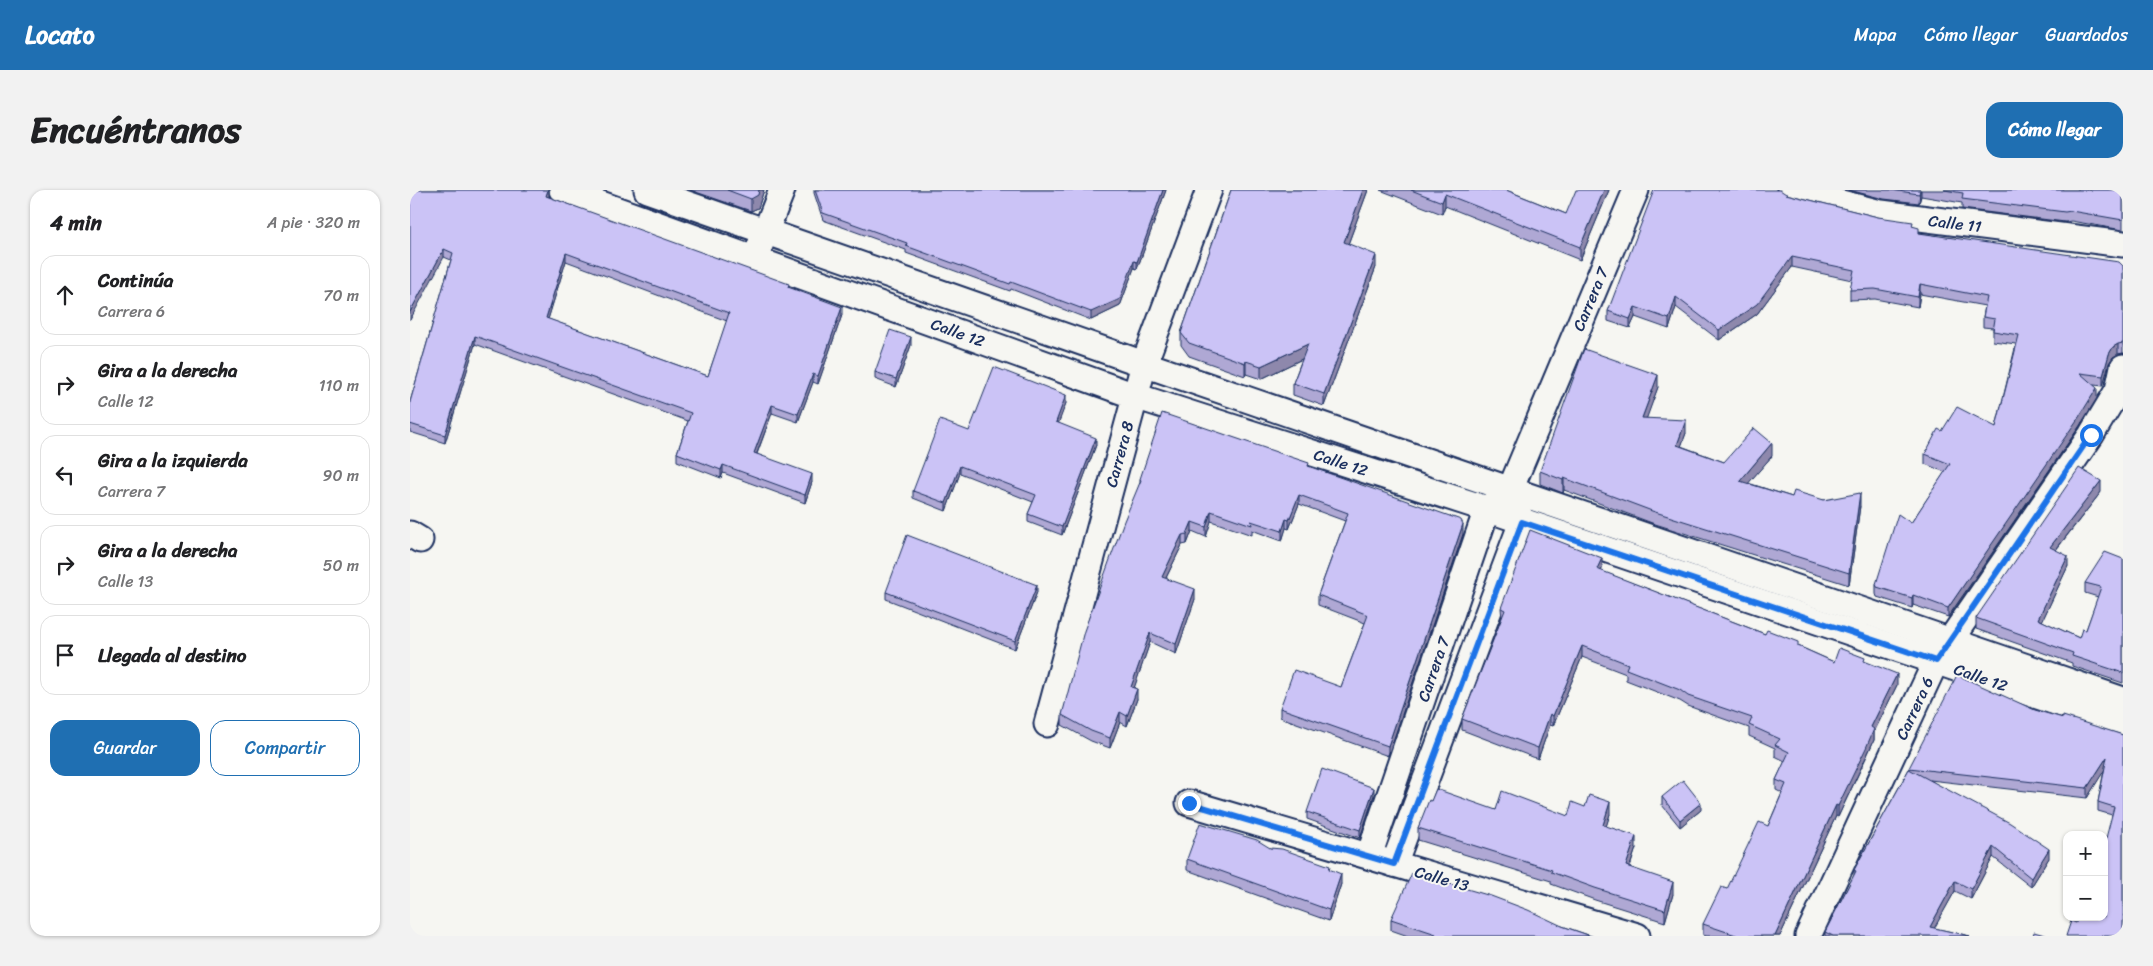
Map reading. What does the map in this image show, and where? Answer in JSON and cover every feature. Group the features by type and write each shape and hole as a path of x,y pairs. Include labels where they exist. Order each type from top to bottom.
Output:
{"street":[{"name":"Calle 12","path":"562,190 1135,396 1522,522 1943,652 2123,700"},
{"name":"Calle 12","path":"647,190 765,233 1510,490 1943,652 2123,725"},
{"path":"754,259 782,190"},
{"name":"Carrera 8","path":"1046,724 1144,364 1209,190"},
{"name":"Carrera 7","path":"1369,856 1487,510 1510,490 1636,190"},
{"name":"Calle 11","path":"1790,190 1881,213 2123,244"},
{"name":"Carrera 6","path":"1808,936 1943,652 2091,435 2118,390 2123,367"},
{"path":"1510,490 1522,522"},
{"name":"Carrera 7","path":"1394,864 1522,522"},
{"name":"Calle 13","path":"1189,803 1638,936"}],"building":[{"path":"410,190 548,190 546,196 789,284 788,287 842,307 818,376 813,374 798,414 772,405 754,453 812,474 805,495 723,465 721,470 677,453 691,413 475,336 445,435 410,424 410,402 453,253 444,249 410,312","holes":["566,253 729,313 708,376 546,318"]},
{"path":"727,190 759,190 758,195 751,199"},
{"path":"815,190 1163,190 1137,262 1134,261 1120,299 1091,312 906,246 907,243 823,213"},
{"path":"1231,190 1363,190 1344,242 1376,255 1324,394 1293,383 1308,344 1261,366 1246,361 1245,363 1189,343 1181,333"},
{"path":"1411,190 1506,190 1566,214 1576,190 1604,190 1580,247 1445,194 1442,202"},
{"path":"1654,190 1780,190 1786,194 1878,217 1913,222 1912,226 1919,228 1919,233 2119,262 2123,266 2123,343 2113,347 2103,376 2080,373 2097,388 1948,608 1913,595 1912,598 1877,587 1876,584 1898,514 1911,523 1950,464 1925,454 1938,429 1942,431 1957,407 1996,427 2019,335 1993,331 1995,319 1983,317 1987,297 1920,284 1918,297 1875,289 1850,290 1854,270 1792,257 1757,304 1719,330 1676,297 1669,319 1635,307 1630,319 1608,311"},
{"path":"1891,190 1920,190 1919,194"},
{"path":"1944,190 2123,190 2123,220 2071,211 2065,212 1962,199 1963,193"},
{"path":"890,330 911,337 896,379 875,372"},
{"path":"1584,349 1658,375 1642,418 1686,420 1677,445 1724,462 1754,428 1772,443 1740,481 1792,497 1794,491 1824,500 1860,493 1849,573 1652,511 1540,471"},
{"path":"994,367 1066,395 1056,422 1096,438 1062,527 1028,514 1036,495 960,466 946,503 913,491 940,420 969,431"},
{"path":"1162,413 1309,463 1308,466 1461,520 1463,524 1388,746 1280,708 1294,670 1341,687 1368,615 1318,595 1348,513 1299,495 1289,520 1286,519 1282,531 1251,521 1252,525 1211,511 1206,527 1192,522 1187,534 1182,535 1162,577 1195,589 1176,644 1150,633 1131,687 1137,689 1127,716 1120,712 1110,738 1091,731 1062,715 1084,631 1141,480"},
{"path":"2079,468 2101,481 2050,547 2068,556 2038,619 2079,638 2082,629 2086,630 2101,587 2085,583 2105,552 2123,559 2123,673 2072,656 2073,653 1976,618"},
{"path":"1530,530 1602,558 1597,569 1765,634 1767,630 1798,642 1798,646 1834,662 1839,648 1865,658 1864,661 1897,674 1871,727 1874,729 1866,748 1838,806 1836,805 1775,936 1739,936 1703,924 1721,887 1727,889 1759,822 1768,826 1786,784 1776,780 1789,752 1775,745 1780,739 1749,725 1752,718 1688,696 1680,690 1626,669 1628,664 1582,646 1553,716 1550,714 1538,748 1462,719 1505,610 1501,608"},
{"path":"907,535 1037,585 1015,641 886,592"},
{"path":"1957,675 2035,710 2063,718 2063,716 2123,735 2123,936 2066,936 2071,921 2076,923 2076,921 2108,921 2108,831 2114,807 2098,802 2107,757 2087,788 1909,768"},
{"path":"1322,769 1374,788 1360,830 1307,812"},
{"path":"1909,769 2010,823 2049,849 2031,878 1993,847 1971,889 1955,881 1930,927 1970,936 1833,936 1825,932 1856,871 1854,870"},
{"path":"1683,780 1701,803 1680,820 1662,797"},
{"path":"1436,789 1496,810 1502,791 1568,816 1572,802 1585,807 1589,795 1610,802 1603,825 1636,836 1626,866 1673,882 1665,910 1595,888 1551,872 1552,870 1418,828 1429,800 1431,801"},
{"path":"1200,823 1257,840 1270,848 1282,849 1330,866 1329,869 1341,874 1329,910 1187,859"},
{"path":"1412,873 1491,896 1591,936 1435,936 1436,934 1391,919"},
{"path":"2034,932 2048,936 2033,936"}],"route":[{"path":"1189,803 1394,864 1522,522 1936,661 2091,435"}]}
